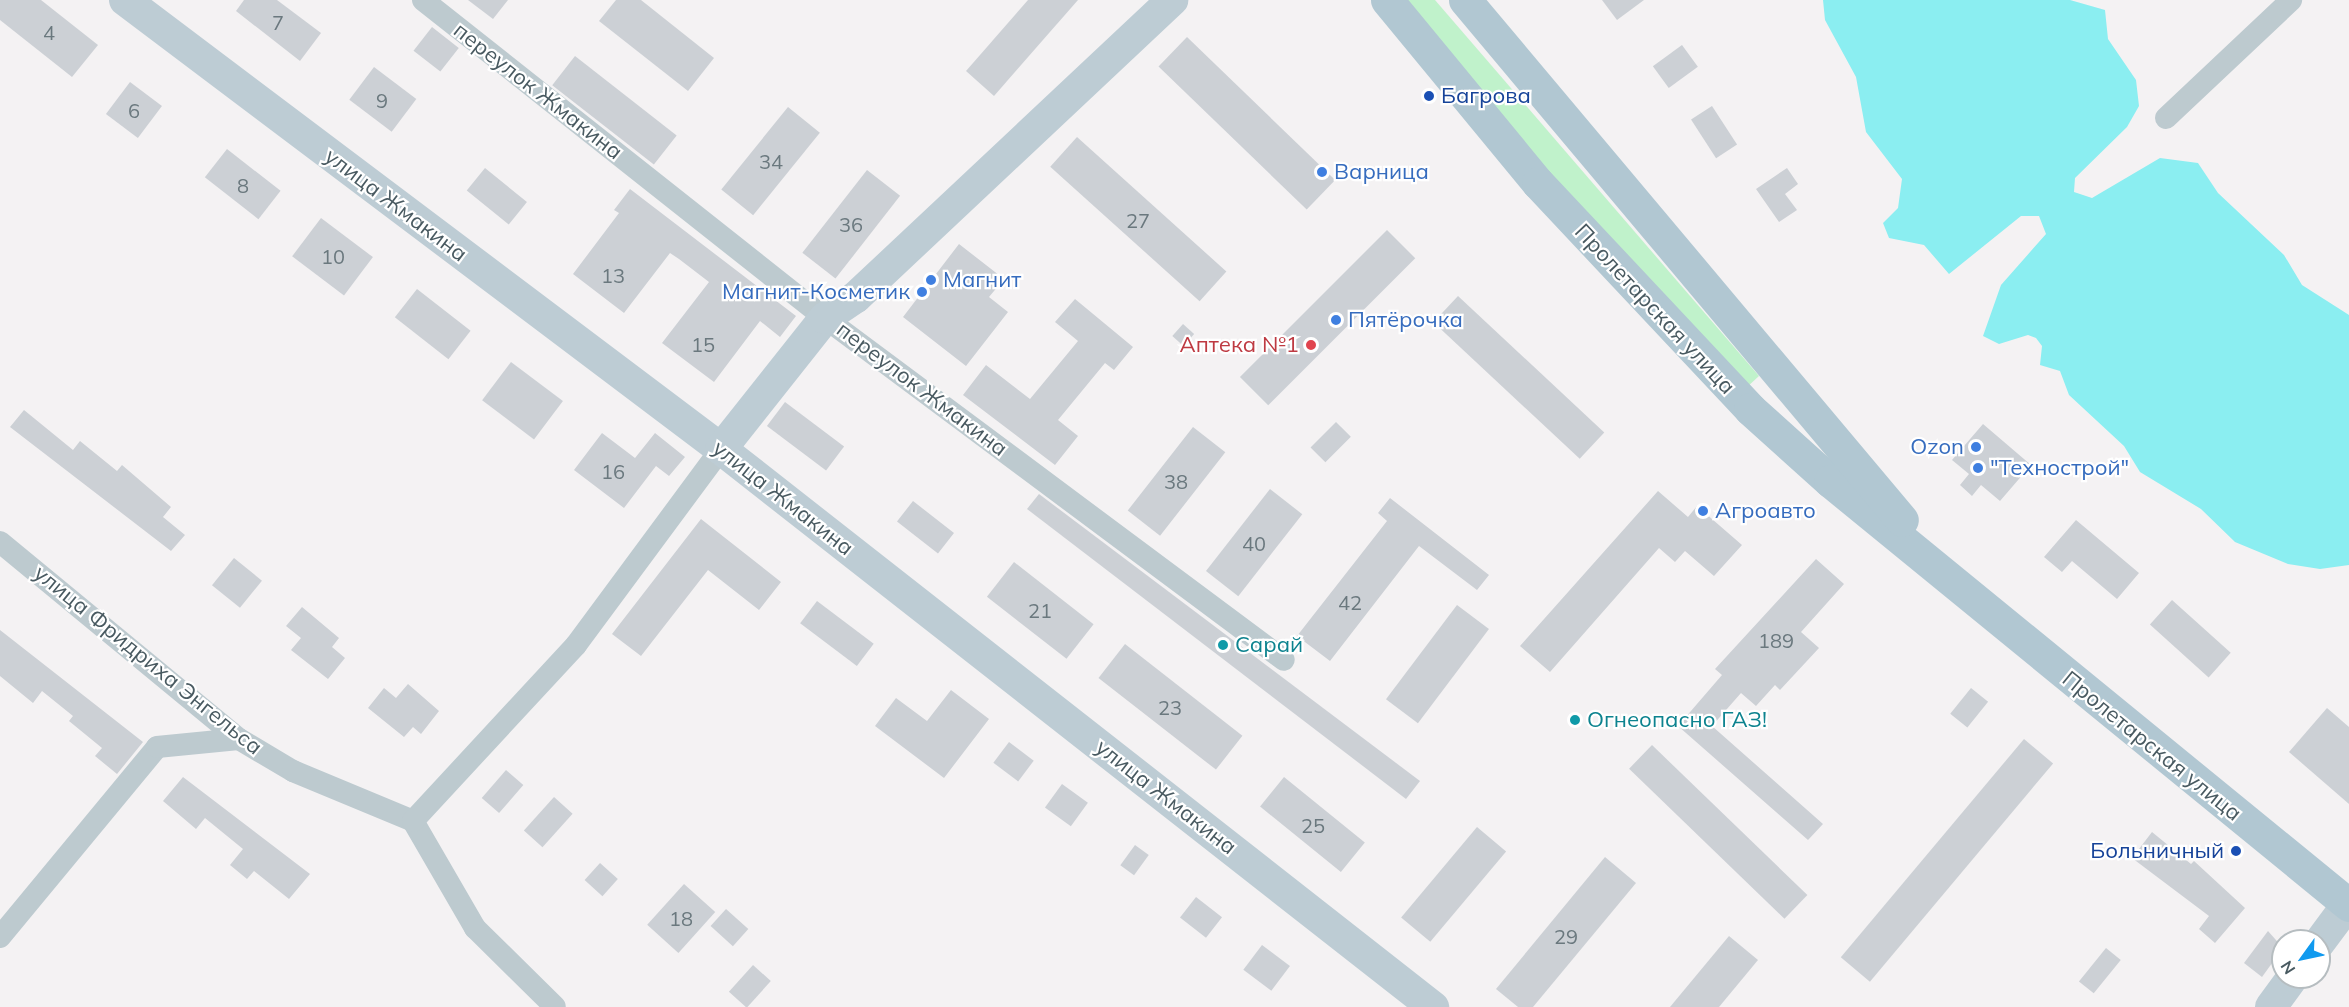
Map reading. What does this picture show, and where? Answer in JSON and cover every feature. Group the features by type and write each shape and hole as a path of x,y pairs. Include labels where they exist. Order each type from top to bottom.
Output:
{"main road":[{"name":"Пролетарская улица","path":"1387,0 1538,183 1750,409 1958,585 2349,904"},
{"name":"Пролетарская улица","path":"1465,0 1782,381 1958,585"},
{"path":"1750,409 1782,381"}],"street":[{"name":"улица Жмакина","path":"125,0 721,449 1433,1007"},
{"name":"переулок Жмакина","path":"423,0 825,318 1284,660"},
{"path":"555,1007 475,928 413,821 576,645 721,449 825,318 856,297 1172,0"},
{"path":"2166,118 2291,0"},
{"name":"улица Фридриха Энгельса","path":"0,542 239,739 293,771 413,821"},
{"path":"0,937 157,747 239,739"},
{"path":"2330,929 2349,904"},
{"path":"2271,1007 2284,989"}],"green space":[{"path":"1405,0 1435,0 1759,376 1746,388 1549,172"}],"water":[{"path":"1823,0 2070,0 2105,10 2108,39 2136,80 2139,106 2127,127 2075,178 2074,192 2092,198 2160,158 2198,163 2218,193 2284,255 2302,285 2349,315 2349,565 2320,569 2288,564 2235,542 2201,509 2140,472 2124,446 2069,395 2060,371 2040,365 2042,346 2036,338 2028,335 1999,344 1983,336 2001,285 2046,234 2039,216 2021,216 1949,274 1924,245 1889,238 1883,223 1898,208 1902,179 1866,132 1856,77 1825,20"}],"building":[{"path":"0,0 41,0 98,45 72,77 0,20"},
{"path":"244,0 277,0 321,33 300,61 236,11"},
{"path":"468,0 508,0 493,19"},
{"path":"616,0 641,0 714,58 688,91 599,21"},
{"path":"1028,0 1078,0 994,96 966,71"},
{"path":"1602,0 1644,0 1617,20"},
{"path":"432,27 459,48 440,72 414,51"},
{"path":"1187,37 1335,180 1307,210 1159,66"},
{"path":"1682,45 1698,67 1669,88 1653,66"},
{"path":"575,56 677,135 654,165 552,85"},
{"path":"374,67 416,99 392,132 349,100"},
{"path":"130,82 162,106 138,138 106,114"},
{"path":"1712,106 1737,145 1716,158 1691,120"},
{"path":"788,107 820,133 753,215 721,189"},
{"path":"1077,137 1226,271 1200,301 1050,167"},
{"path":"227,149 281,191 258,219 205,177"},
{"path":"485,168 527,202 509,225 467,191"},
{"path":"1787,168 1798,184 1785,194 1797,210 1779,222 1756,189"},
{"path":"867,170 900,196 835,279 802,253"},
{"path":"630,189 796,316 780,337 760,321 714,382 662,343 709,282 679,259 670,253 624,313 573,274 619,213 614,210"},
{"path":"321,218 373,257 344,295 292,256"},
{"path":"1387,230 1415,258 1268,405 1240,377"},
{"path":"959,244 1004,279 989,297 1008,312 966,366 903,317"},
{"path":"417,289 471,331 448,359 395,317"},
{"path":"1458,296 1604,432 1580,459 1433,322"},
{"path":"1075,299 1133,347 1114,370 1105,363 1058,420 1078,436 1055,465 963,395 986,365 1030,399 1078,341 1055,322"},
{"path":"1183,324 1194,334 1183,346 1172,336"},
{"path":"511,362 563,401 534,439 482,400"},
{"path":"785,402 844,447 826,470 767,426"},
{"path":"24,410 73,450 80,441 117,471 122,465 171,507 163,517 185,535 171,551 10,427"},
{"path":"1336,422 1351,437 1325,462 1311,447"},
{"path":"1983,424 2031,465 2000,501 1981,485 1972,496 1960,485 1969,474 1952,460"},
{"path":"1193,427 1225,452 1160,536 1128,511"},
{"path":"602,433 635,458 655,433 685,457 669,476 656,466 624,508 574,470"},
{"path":"1270,489 1302,514 1238,596 1206,571"},
{"path":"1658,491 1688,517 1697,506 1742,545 1714,576 1685,551 1675,562 1659,548 1550,672 1520,646"},
{"name":"Сарай","path":"1039,494 1420,781 1406,799 1027,509"},
{"path":"1390,498 1489,575 1477,590 1419,546 1330,661 1297,636 1387,521 1378,513"},
{"path":"913,501 954,533 938,554 897,521"},
{"path":"701,519 781,582 759,610 708,570 641,656 612,634"},
{"path":"2076,520 2139,573 2117,599 2072,561 2062,572 2044,557"},
{"path":"234,558 262,581 240,608 212,585"},
{"path":"1816,559 1844,584 1801,632 1819,648 1780,690 1775,685 1756,706 1741,693 1712,726 1823,824 1808,840 1678,726 1722,675 1715,669"},
{"path":"1014,562 1094,624 1066,659 987,597"},
{"path":"2172,600 2231,653 2209,677 2150,625"},
{"path":"817,601 874,644 857,666 800,623"},
{"path":"1457,605 1489,629 1418,723 1386,699"},
{"path":"302,607 339,638 332,647 345,658 328,679 291,650 301,638 286,626"},
{"path":"0,630 143,742 117,774 95,756 102,748 69,721 73,716 42,691 33,703 0,676"},
{"path":"1125,644 1242,736 1216,770 1099,678"},
{"path":"408,684 439,711 421,734 413,727 404,737 368,708 384,688 396,698"},
{"path":"1971,688 1988,702 1967,727 1950,714"},
{"path":"951,690 989,719 944,778 875,726 896,698 927,721"},
{"path":"2327,708 2349,727 2349,804 2289,752"},
{"path":"2024,739 2053,763 1870,982 1841,957"},
{"path":"1009,742 1034,761 1018,781 993,763"},
{"path":"1652,745 1807,895 1784,919 1629,769"},
{"path":"506,770 523,785 499,813 482,798"},
{"path":"183,777 310,874 289,899 254,871 247,879 230,865 243,849 205,818 196,829 163,801"},
{"path":"1284,777 1365,842 1341,872 1260,807"},
{"path":"1062,784 1088,803 1071,826 1045,807"},
{"path":"554,797 573,814 542,847 524,830"},
{"path":"1477,827 1506,851 1430,942 1401,917"},
{"path":"2152,832 2191,864 2194,861 2245,908 2215,943 2199,929 2209,916 2132,858"},
{"path":"1135,845 1149,855 1134,875 1120,865"},
{"path":"1605,857 1636,883 1533,1007 1518,1007 1496,989"},
{"path":"600,863 618,879 602,896 585,880"},
{"path":"684,884 715,912 678,953 647,925"},
{"path":"1196,897 1222,917 1206,938 1180,917"},
{"path":"726,909 748,929 733,946 711,926"},
{"path":"2268,931 2271,934 2271,965 2262,977 2244,963"},
{"path":"1729,936 1758,960 1719,1007 1670,1007"},
{"path":"1262,945 1290,966 1271,991 1243,970"},
{"path":"2106,948 2121,960 2094,993 2079,981"},
{"path":"753,965 771,981 747,1007 729,992"}],"place":[{"name":"Багрова","path":"1429,96"},
{"name":"Варница","path":"1322,172"},
{"name":"Магнит","path":"931,280"},
{"name":"Магнит-Косметик","path":"922,292"},
{"name":"Пятёрочка","path":"1336,320"},
{"name":"Аптека №1","path":"1311,345"},
{"name":"Ozon","path":"1976,447"},
{"name":"\"Технострой\"","path":"1978,468"},
{"name":"Агроавто","path":"1703,511"},
{"name":"Сарай","path":"1223,645"},
{"name":"Огнеопасно ГАЗ!","path":"1575,720"},
{"name":"Больничный","path":"2236,851"}]}
